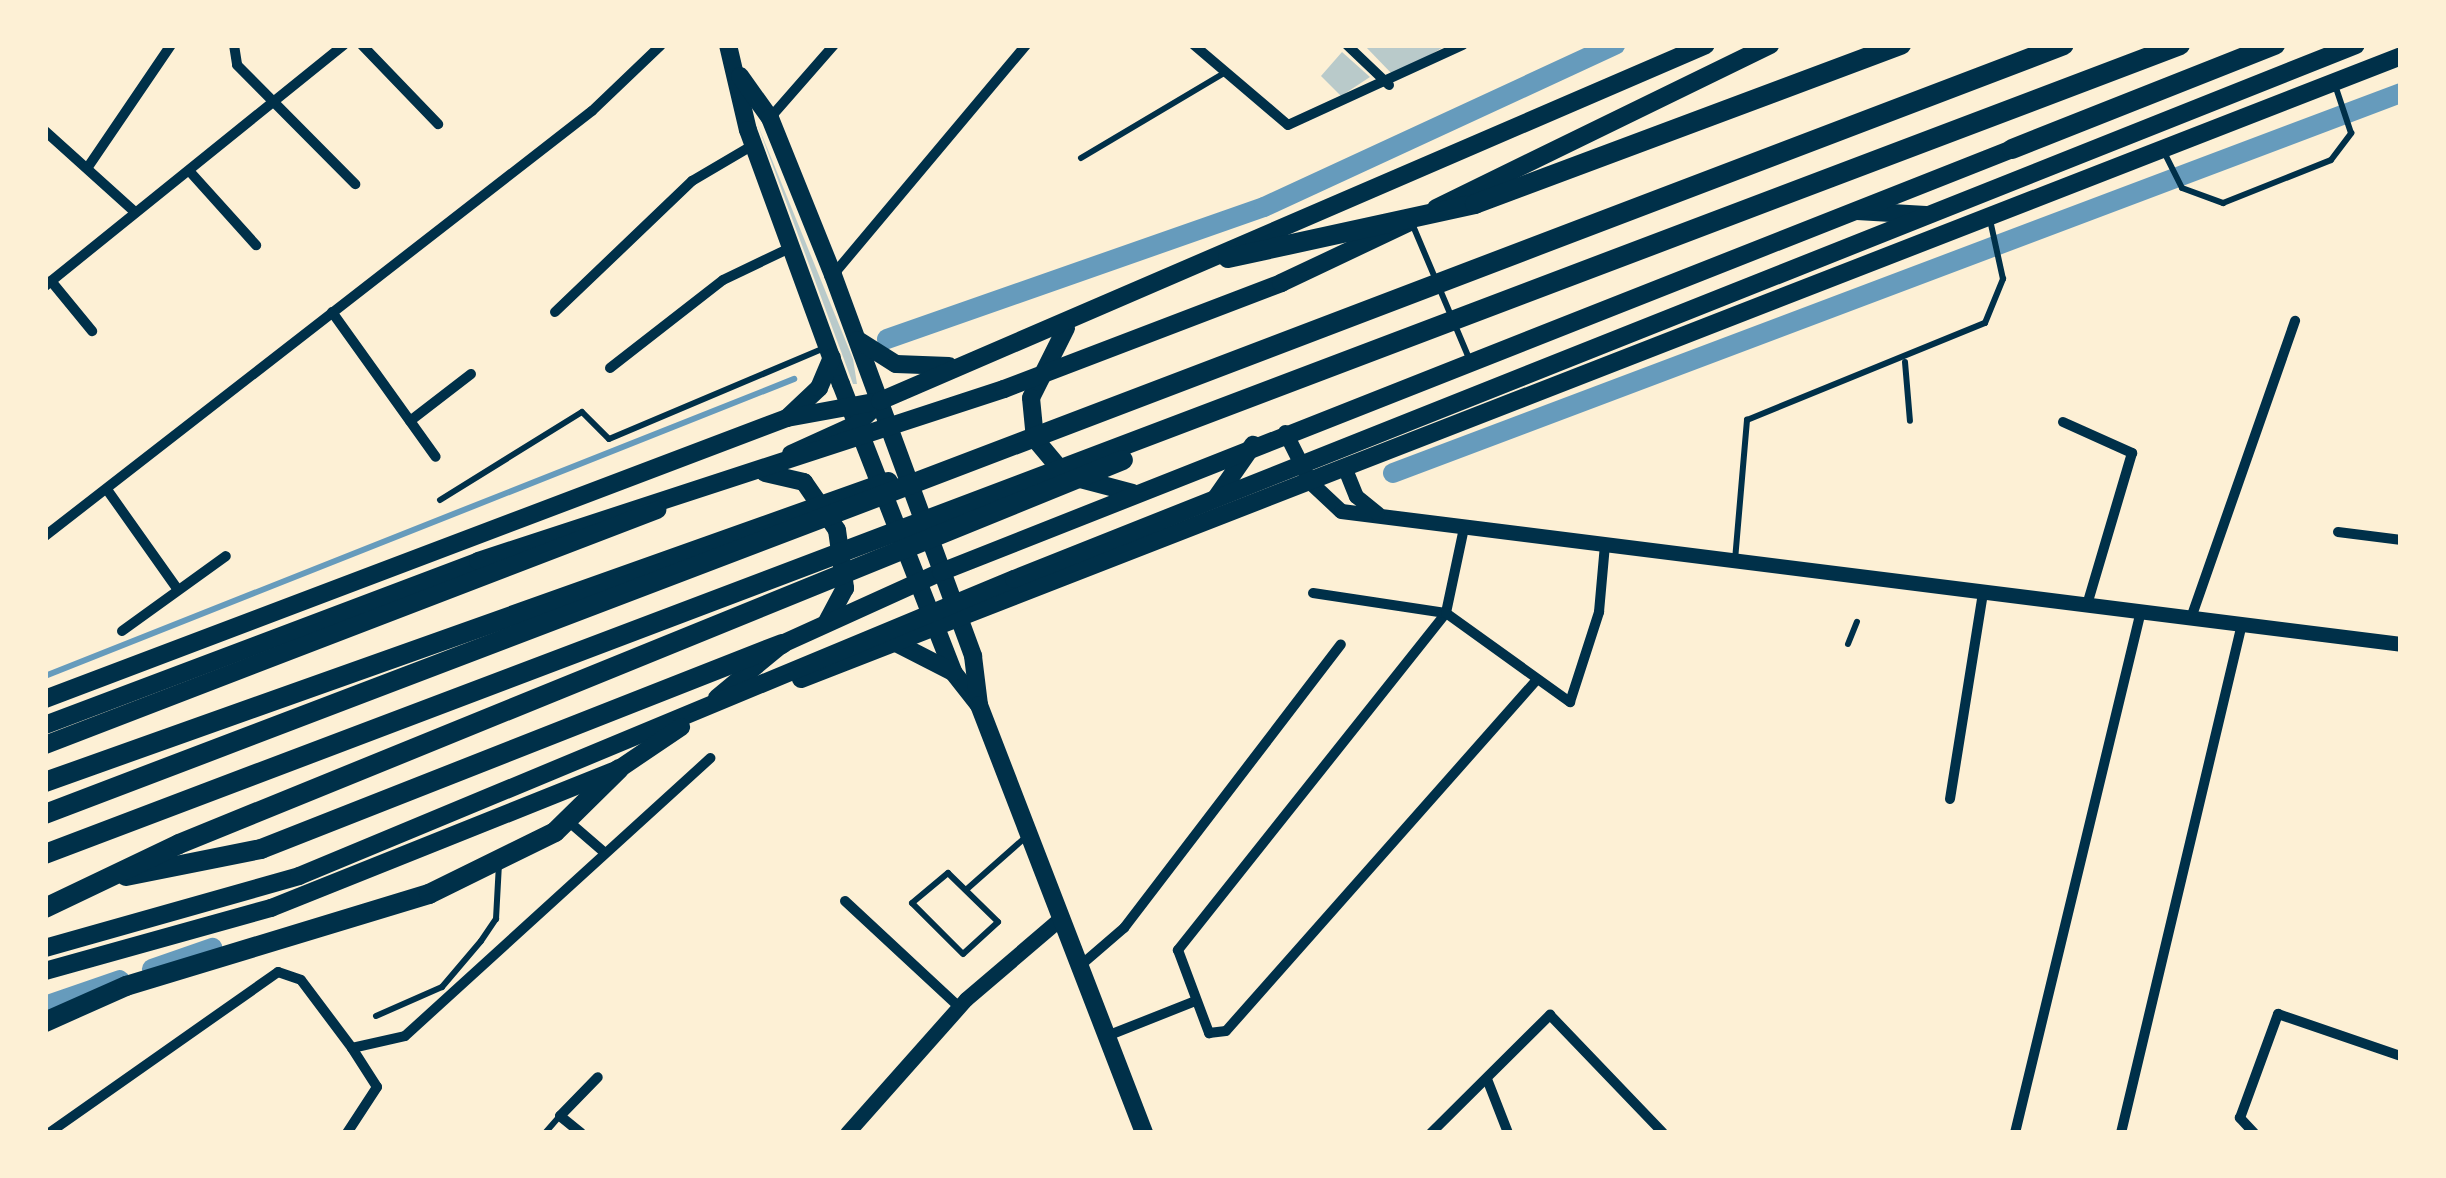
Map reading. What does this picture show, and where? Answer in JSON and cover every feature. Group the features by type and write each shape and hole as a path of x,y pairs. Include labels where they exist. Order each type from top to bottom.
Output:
{"highway":[{"path":"1228,258 1411,221 1901,45"},
{"path":"45,814 2064,45"},
{"path":"45,854 1266,395 2180,45"},
{"path":"2012,148 2275,45"},
{"path":"45,908 179,844 1040,499 1266,395"},
{"path":"45,782 732,531 1082,422"},
{"path":"45,892 261,849 782,644"},
{"path":"45,1022 204,960 429,894 568,821 619,769"}],"main road":[{"path":"728,45 740,76 753,145 853,415 953,672 979,705"},
{"path":"45,746 754,471 880,401 1066,328 1706,45"},
{"path":"45,725 478,561 838,450 1281,283 1770,45"},
{"path":"45,948 299,876 1049,565 2356,45"},
{"path":"672,735 935,627 2401,56"},
{"path":"740,76 770,118 834,274 973,656 979,705 1107,1036 1137,1131"},
{"path":"45,971 271,908 619,769 672,735 782,644 918,582 1469,358 2012,148"},
{"path":"1851,210 1989,219"},
{"path":"1066,328 1031,398 1035,440 1066,475 1134,494"},
{"path":"858,340 896,364 974,363"},
{"path":"787,418 819,388 830,352"},
{"path":"45,700 787,418 853,415"},
{"path":"1198,524 1253,444"},
{"path":"754,471 804,482 832,520 847,572 824,625"},
{"path":"467,585 558,503"},
{"path":"973,656 992,605"},
{"path":"898,644 953,672"}],"street":[{"path":"88,167 171,45"},
{"path":"234,45 232,58 355,184"},
{"path":"92,331 48,284 135,212 192,174 344,45"},
{"path":"362,45 438,124"},
{"path":"45,536 108,491 592,111 660,45"},
{"path":"770,118 834,45"},
{"path":"834,274 1026,45"},
{"path":"1194,45 1288,125 1389,85 1462,45"},
{"path":"1347,45 1389,85"},
{"path":"45,131 135,212"},
{"path":"555,312 692,181 753,145"},
{"path":"192,174 256,245"},
{"path":"610,368 723,280 792,247"},
{"path":"332,312 436,457"},
{"path":"2191,618 2295,320"},
{"path":"410,420 471,374"},
{"path":"2063,422 2132,453 2087,605"},
{"path":"1285,432 1310,482 1340,511 2401,644"},
{"path":"1345,469 1356,496 1385,518"},
{"path":"108,491 178,590"},
{"path":"1464,528 1446,614 1178,950 1193,1002 1210,1033 1226,1031 1535,682"},
{"path":"2338,532 2401,540"},
{"path":"1313,594 1446,614 1560,699 1577,694 1605,545"},
{"path":"122,631 226,556"},
{"path":"1950,799 1983,592"},
{"path":"2015,1133 2141,612"},
{"path":"2121,1133 2242,624"},
{"path":"1080,965 1124,928 1341,644"},
{"path":"352,1048 405,1036 439,1013 605,853 711,758"},
{"path":"568,821 605,853"},
{"path":"845,901 959,1007"},
{"path":"847,1133 959,1007 1061,918"},
{"path":"48,1133 278,972 301,980 377,1087 347,1133"},
{"path":"1107,1036 1193,1002"},
{"path":"2254,1133 2239,1125 2278,1014 2401,1056"},
{"path":"1431,1133 1550,1015 1663,1133"},
{"path":"580,1133 560,1116 598,1077"},
{"path":"1487,1079 1508,1133"}],"lane":[{"path":"1082,158 1224,73"},
{"path":"2164,151 2182,188 2222,202 2331,160 2348,143 2349,122 2335,84"},
{"path":"1735,561 1747,420 1906,362 1984,323 2001,292 2001,264 1989,219"},
{"path":"1411,221 1469,358"},
{"path":"440,500 582,412 609,440 830,352"},
{"path":"1906,362 1910,420"},
{"path":"1848,644 1857,622"},
{"path":"968,889 1029,834"},
{"path":"376,1016 442,987 481,941 496,918 499,859"},
{"path":"943,872 968,889 998,922 963,954 912,904 943,872"},
{"path":"545,1133 560,1116"}],"shaded area":[{"path":"1364,45 1447,45 1394,76"},
{"path":"1342,52 1370,77 1341,96 1321,76"},
{"path":"757,123 853,359 857,384 853,384"}],"waterway":[{"path":"887,339 1264,207 1615,45"},
{"path":"1393,473 2401,93"},
{"path":"45,676 794,379"},
{"path":"152,969 212,948"},
{"path":"45,1006 120,980"}]}
